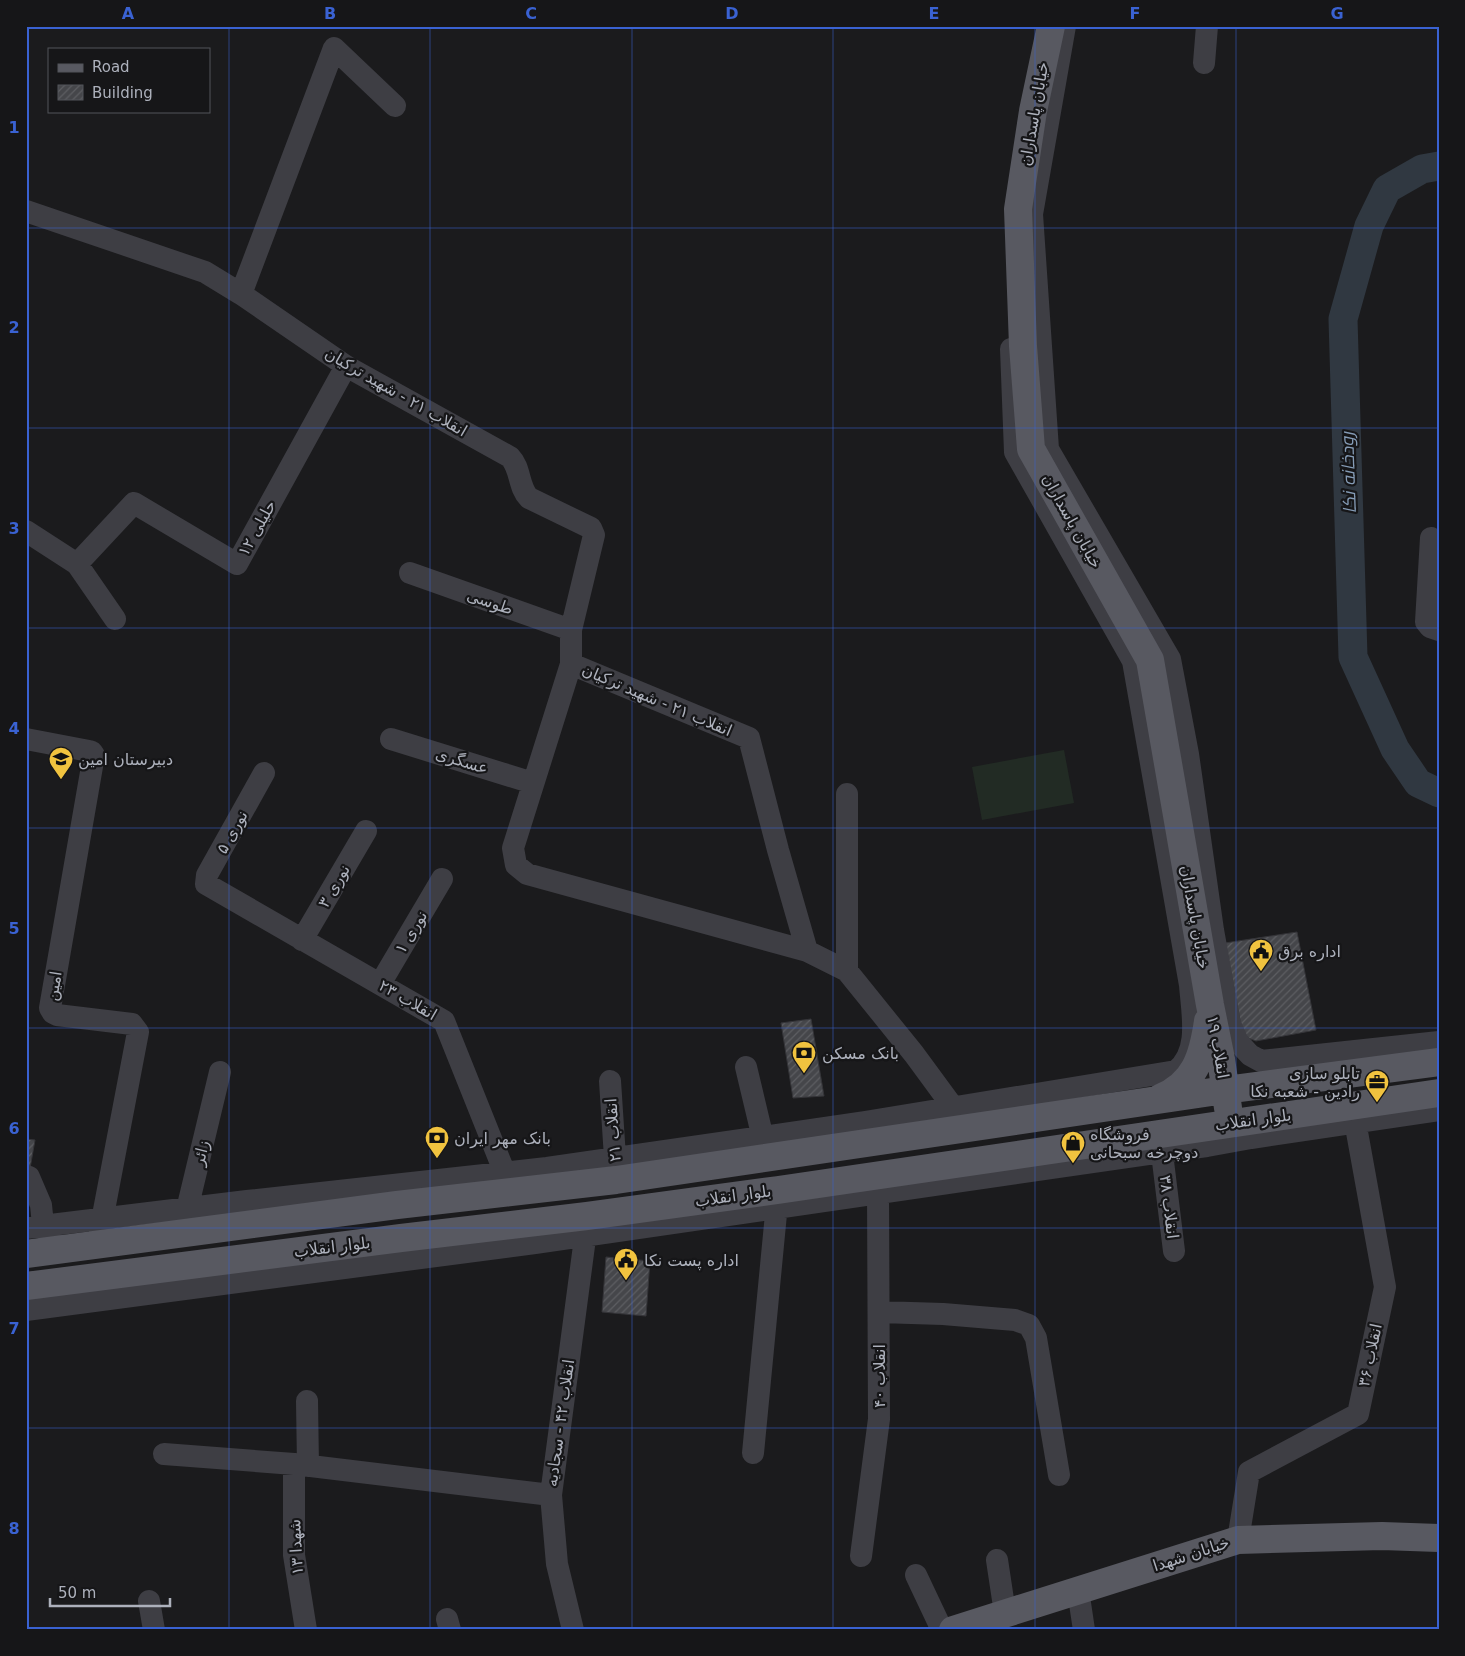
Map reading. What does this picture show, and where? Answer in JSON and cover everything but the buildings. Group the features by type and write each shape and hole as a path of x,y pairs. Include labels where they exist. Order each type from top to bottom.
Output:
{"main road":[{"name":"خیابان پاسداران","path":"1051,26 1033,111 1018,209 1023,346 1031,449 1150,660 1210,1005"},
{"name":"انقلاب ۱۹","path":"1210,1005 1221,1059 1230,1124"},
{"name":"انقلاب ۱۹","path":"1154,1101 1172,1094 1189,1078 1202,1055 1210,1005"},
{"name":"بلوار انقلاب","path":"26,1254 98,1245 184,1221 283,1220 508,1182 616,1169 961,1118 1154,1101 1439,1062"},
{"name":"بلوار انقلاب","path":"26,1286 291,1252 586,1226 1161,1142 1230,1124 1354,1114 1439,1093"},
{"path":"283,1220 278,1228 277,1238 282,1247 291,1252"},
{"name":"خیابان شهدا","path":"953,1630 1238,1540 1382,1536 1439,1538"}],"street":[{"path":"571,664 513,848 516,865 527,874 807,951 847,970 914,1054 961,1118 1176,1071 1186,1060 1190,1051 1194,1026 1190,985 1133,661 1015,452 1005,212 1014,152 1039,26"},
{"path":"1065,26 1032,214 1048,449 1170,659 1188,754 1213,930 1230,1024 1238,1042 1250,1055 1261,1061 1439,1042"},
{"path":"1204,63 1207,26"},
{"path":"241,294 334,48 395,106"},
{"name":"انقلاب ۲۱ - شهید ترکیان","path":"26,212 206,272 346,366 510,457 515,463 525,494 529,498 591,528 594,534 571,630 571,664 749,738 807,951"},
{"name":"حلیلی ۱۲","path":"77,564 134,503 237,564 346,366"},
{"path":"26,531 77,564 115,619"},
{"path":"1431,538 1426,622 1430,627 1439,630"},
{"name":"طوسی","path":"410,574 571,630"},
{"name":"امین","path":"26,739 89,751 94,755 50,1008 56,1015 132,1024 138,1032 98,1245"},
{"name":"عسگری","path":"391,739 533,783"},
{"name":"نوری ۵","path":"213,887 206,884 207,875 264,773"},
{"path":"847,970 848,794"},
{"name":"نوری ۳","path":"302,940 366,831"},
{"name":"نوری ۱","path":"380,984 442,880"},
{"name":"انقلاب ۲۳","path":"213,887 444,1021 508,1182"},
{"path":"746,1066 765,1147"},
{"name":"زائر","path":"184,1221 220,1072"},
{"name":"انقلاب ۲۱","path":"610,1081 616,1169"},
{"path":"753,1454 778,1199 878,1194 1161,1142 1207,1146 1354,1114 1439,1110"},
{"name":"انقلاب ۳۶","path":"1238,1540 1249,1472 1358,1414 1385,1286 1354,1114"},
{"name":"انقلاب ۳۸","path":"1161,1142 1174,1251"},
{"path":"26,1176 29,1177 40,1206 35,1226"},
{"path":"35,1226 103,1218 184,1221 508,1182"},
{"name":"انقلاب ۴۰","path":"861,1556 879,1419 878,1194"},
{"path":"35,1226 60,1250"},
{"path":"26,1310 586,1226"},
{"name":"انقلاب ۴۲ - سجادیه","path":"573,1630 557,1564 551,1495 586,1226"},
{"path":"879,1312 943,1314 1015,1320 1029,1325 1036,1338 1060,1475"},
{"name":"شهدا ۱۳","path":"306,1630 294,1555 307,1401"},
{"path":"164,1454 301,1465 551,1495"},
{"path":"998,1560 1005,1613"},
{"path":"916,1575 942,1630"},
{"path":"1078,1590 1084,1630"},
{"path":"149,1601 154,1630"}],"shaded area":[{"path":"1064,750 1074,803 982,820 972,767"}],"waterway":[{"name":"رودخانه نکا","path":"1439,166 1422,169 1387,189 1369,226 1343,319 1353,657 1395,749 1418,783 1439,793"}],"place":[{"name":"دبیرستان امین","path":"61,780"},
{"name":"اداره برق","path":"1261,972"},
{"name":"بانک مسکن","path":"804,1074"},
{"name":"تابلو سازی رادین - شعبه نکا","path":"1377,1103"},
{"name":"بانک مهر ایران","path":"437,1159"},
{"name":"فروشگاه دوچرخه سبحانی","path":"1073,1164"},
{"name":"اداره پست نکا","path":"626,1281"}]}
